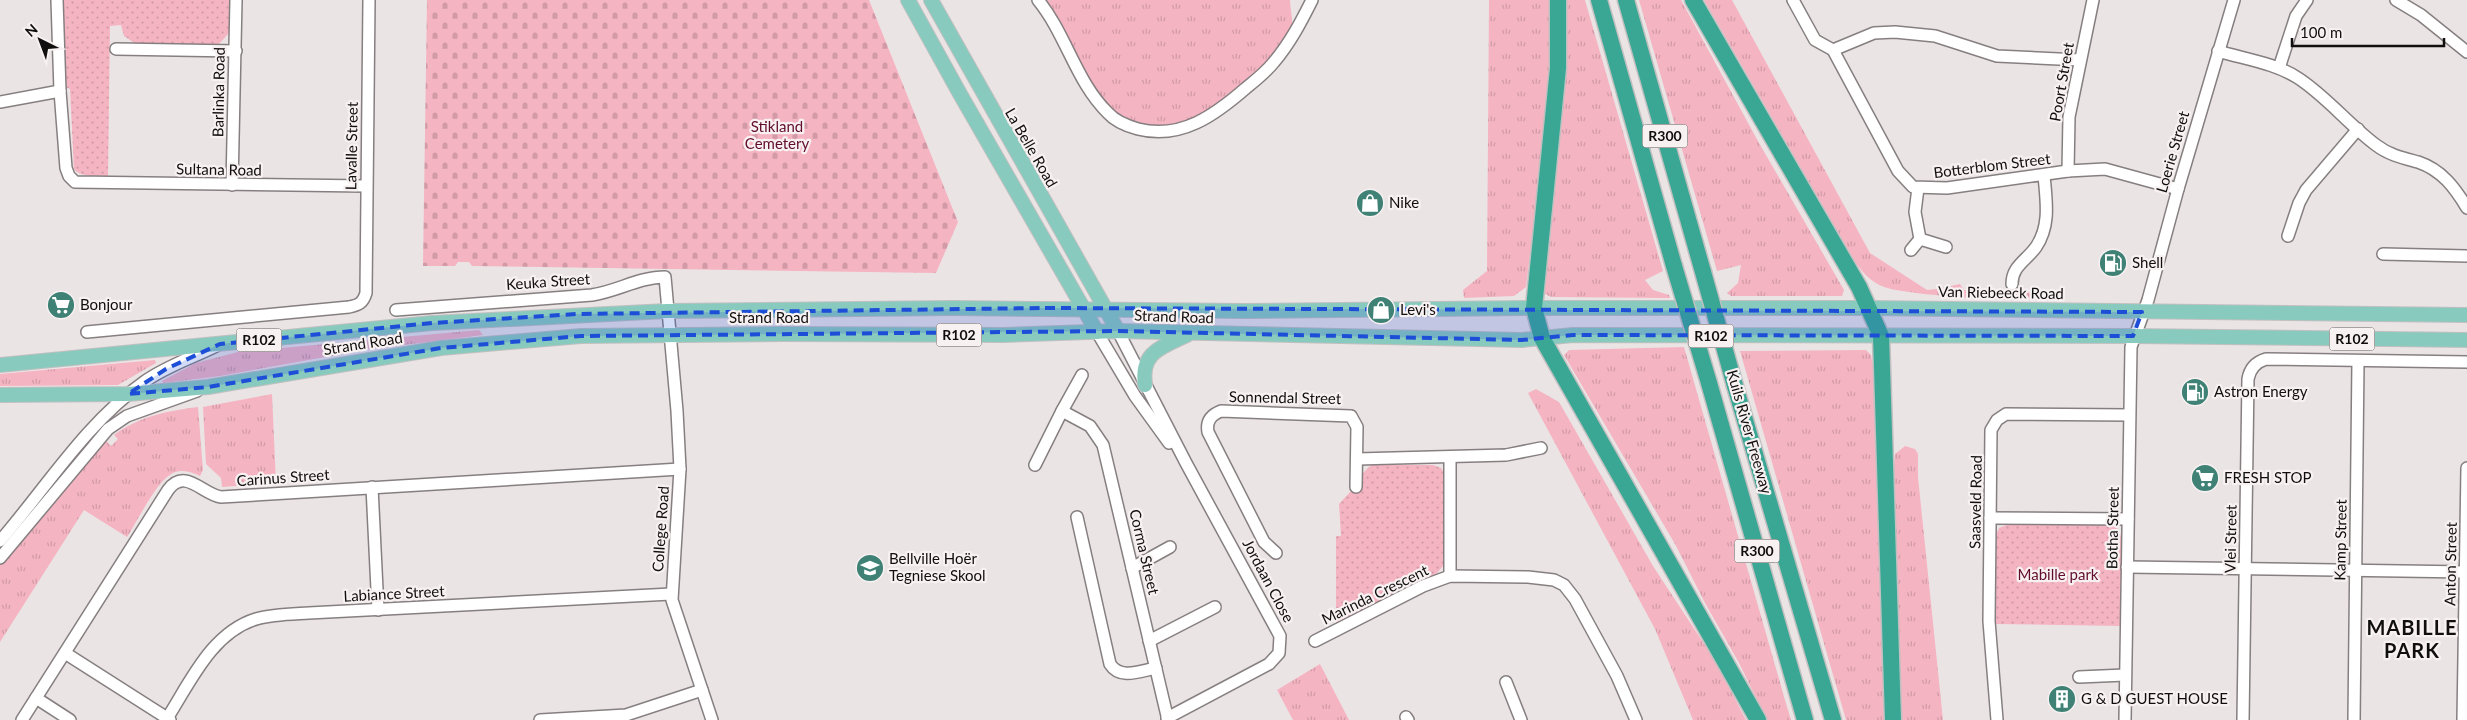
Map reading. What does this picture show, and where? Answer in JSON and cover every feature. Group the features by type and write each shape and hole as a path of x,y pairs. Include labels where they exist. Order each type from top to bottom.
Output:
{"highway":[{"path":"1558,0 1558,68 1534,308 1542,338 1551,358 1648,523 1758,720"},
{"name":"Kuils River Freeway","path":"1599,0 1805,720"},
{"name":"Kuils River Freeway","path":"1626,0 1735,386 1833,720"},
{"path":"1693,0 1870,308 1881,336 1892,720"}],"main road":[{"path":"909,0 1097,332"},
{"name":"La Belle Road","path":"931,0 1118,331"},
{"name":"Strand Road","path":"0,365 489,318 667,310 1083,309 1246,311 1534,308"},
{"name":"Van Riebeeck Road","path":"1534,308 1870,308 2467,316"},
{"name":"Strand Road","path":"0,395 128,394 208,387 441,348 581,336 1004,335 1118,331 1522,340 1542,338"},
{"path":"1144,385 1145,363 1151,354 1162,346 1190,334"},
{"name":"R102","path":"1542,338 1573,335 2133,336 2467,340"}],"street":[{"path":"0,102 60,91 57,0"},
{"name":"Barlinka Road","path":"232,185 236,0"},
{"name":"Lavalle Street","path":"87,332 357,306 362,301 366,293 369,0"},
{"path":"1038,0 1104,110 1120,123 1131,127 1165,132 1192,125 1223,108 1266,70 1288,43 1312,0"},
{"name":"Botterblom Street","path":"1793,0 1815,40 1833,50 1898,170 1910,185 1918,188 1947,188 2068,171 2112,170 2178,190"},
{"name":"Poort Street","path":"2068,171 2069,117 2093,0"},
{"name":"Loerie Street","path":"2133,336 2148,300 2234,0"},
{"path":"2279,68 2296,16 2307,0"},
{"path":"2396,0 2421,15 2467,52"},
{"path":"1833,50 1874,33 1895,32 1935,36 1997,56 2080,60"},
{"path":"116,49 236,51"},
{"path":"2218,51 2279,68 2298,78 2387,152 2426,165 2438,173 2453,186 2467,208"},
{"name":"Sultana Road","path":"60,91 66,168 72,179 81,183 366,186"},
{"path":"2288,236 2299,202 2306,190 2358,129"},
{"path":"2012,284 2013,271 2037,246 2045,228 2047,215 2044,175"},
{"path":"1911,250 1920,239 1915,212 1918,188"},
{"path":"1920,239 1946,247"},
{"path":"2383,254 2467,256"},
{"name":"Keuka Street","path":"396,310 592,295 609,292 646,277 665,277 667,310"},
{"name":"College Road","path":"667,310 677,405 680,469 671,594 675,614 712,720"},
{"name":"Jordaan Close","path":"1118,331 1144,385 1271,616 1278,630 1281,643 1276,659 1269,664 1168,719"},
{"name":"Jordaan Close","path":"1097,332 1135,396 1186,463"},
{"name":"Botha Street","path":"2124,720 2129,415 2133,336"},
{"path":"0,541 101,419 128,394 166,368 220,344"},
{"name":"Vlei Street","path":"2244,720 2248,378 2250,370 2257,363 2266,359 2467,362"},
{"name":"Kamp Street","path":"2354,720 2358,361"},
{"path":"1035,465 1082,375"},
{"path":"0,558 108,429 135,412 208,387"},
{"name":"Corma Street","path":"1062,411 1090,426 1103,444 1168,719"},
{"name":"Sonnendal Street","path":"1276,553 1264,542 1208,432 1207,424 1211,418 1221,411 1347,414 1354,419 1357,427 1356,487"},
{"name":"Saasveld Road","path":"1998,720 1989,621 1992,430 2001,416 2006,414 2129,415"},
{"path":"1357,459 1506,455 1541,448"},
{"path":"1450,457 1450,576"},
{"name":"Anton Street","path":"2465,713 2467,468"},
{"name":"Carinus Street","path":"22,720 168,490 176,482 190,481 221,497 680,469"},
{"path":"372,487 378,610"},
{"path":"1077,517 1110,664 1113,669 1121,673 1156,668"},
{"path":"1990,518 2128,518"},
{"path":"1132,568 1170,547"},
{"path":"2127,567 2466,572"},
{"name":"Marinda Crescent","path":"1315,641 1423,586 1450,576 1544,578 1564,585 1575,599 1636,720"},
{"name":"Labiance Street","path":"168,719 211,651 228,634 241,626 268,616 671,594"},
{"path":"1149,641 1215,607"},
{"path":"65,653 168,719"},
{"path":"2079,676 2125,675"},
{"path":"1506,682 1521,720"},
{"path":"540,720 626,715 702,690"},
{"path":"36,698 70,720"}],"highlighted area":[{"path":"1045,308 2142,312 2133,336 1573,335 1522,340 1118,331 581,336 441,348 208,387 128,394 166,369 220,344 432,323 577,314"}],"green space":[{"path":"63,0 230,0 229,33 219,44 136,44 124,36 121,25 110,26 108,176 85,175 74,169 70,89 65,87"},
{"name":"Stikland Cemetery","path":"427,0 869,0 958,222 936,273 472,266 469,262 458,262 455,266 423,266"},
{"path":"1046,0 1290,0 1292,26 1285,41 1277,51 1235,92 1198,116 1179,124 1159,127 1139,124 1119,114 1097,92 1078,61"},
{"path":"1489,0 1552,0 1549,98 1526,287 1514,296 1464,298 1463,290 1487,271"},
{"path":"1566,0 1585,0 1663,271 1645,280 1653,290 1669,295 1670,298 1551,297 1543,293 1565,89"},
{"path":"1639,0 1681,0 1759,143 1844,290 1842,296 1731,296 1727,293 1738,283 1741,265 1717,271"},
{"path":"1704,0 1732,0 1870,253 1927,290 1960,284 1964,290 2041,293 2032,298 2020,299 1980,299 1933,295 1884,287 1868,277 1855,262"},
{"path":"479,330 483,335 364,350 220,376 163,383 162,381 196,363 238,352"},
{"path":"1684,347 1791,720 1767,720 1739,663 1705,603 1675,544 1564,355 1569,350"},
{"path":"1866,350 1871,355 1873,366 1885,720 1846,720 1740,351"},
{"path":"155,360 156,363 118,385 0,386 0,374"},
{"path":"1536,389 1559,402 1653,566 1714,659 1746,720 1693,720 1655,629 1528,393"},
{"path":"272,394 276,483 222,487 221,478 206,464 203,407"},
{"path":"198,407 203,470 200,476 180,471 167,477 154,492 127,537 84,510 0,642 0,563 103,438 111,446 118,439 114,435 134,423 175,410"},
{"path":"1905,446 1915,449 1918,454 1918,477 1943,720 1898,720 1893,474 1895,454"},
{"path":"1371,465 1433,465 1441,468 1446,476 1444,565 1437,573 1336,624 1336,536 1341,536 1339,504 1351,491 1361,492 1362,474"},
{"name":"Mabille park","path":"2009,524 2109,524 2118,529 2122,539 2120,626 1995,624 1995,537 1999,528"},
{"path":"1320,664 1349,720 1293,720 1277,690"}],"place":[{"name":"Nike","path":"1370,203"},
{"name":"Shell","path":"2113,263"},
{"name":"Bonjour","path":"61,305"},
{"name":"Levi's","path":"1381,310"},
{"name":"Astron Energy","path":"2195,392"},
{"name":"FRESH STOP","path":"2205,478"},
{"name":"Bellville Hoër Tegniese Skool","path":"870,568"},
{"name":"G & D GUEST HOUSE","path":"2062,699"}],"district":[{"name":"MABILLE PARK","path":"2412,640"}]}
